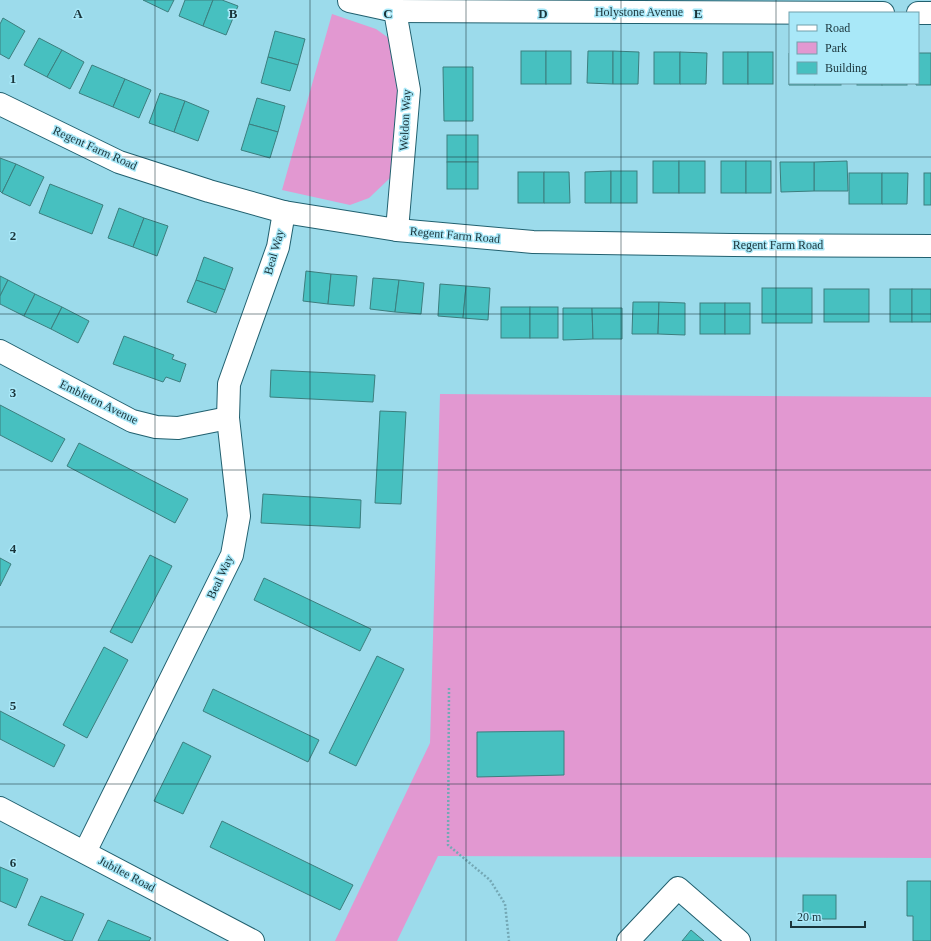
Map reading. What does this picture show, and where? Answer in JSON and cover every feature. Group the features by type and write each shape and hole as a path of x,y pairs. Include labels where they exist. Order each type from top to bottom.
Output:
{"street":[{"path":"348,0 395,11"},
{"name":"Holystone Avenue","path":"395,11 789,13"},
{"name":"Weldon Way","path":"395,11 409,90 397,230"},
{"path":"919,13 931,13"},
{"name":"Regent Farm Road","path":"0,104 119,162 210,191 284,212 397,230 533,242 931,246"},
{"name":"Beal Way","path":"85,852 232,555 239,516 228,418 229,384 278,247 284,212"},
{"name":"Embleton Avenue","path":"0,351 132,421 156,427 178,428 228,418"},
{"name":"Jubilee Road","path":"0,808 253,941"},
{"path":"628,941 678,888 739,941"}],"path":[{"path":"449,688 448,845 490,880 505,904 509,941"}],"green space":[{"path":"332,14 376,29 390,39 398,94 390,178 369,198 350,205 282,190"},
{"path":"440,394 931,397 931,858 438,856 397,941 335,941 430,743"}],"building":[{"path":"143,0 174,0 168,12"},
{"path":"185,0 213,0 203,26 179,16"},
{"path":"213,0 222,0 238,6 226,35 203,26"},
{"path":"3,18 25,31 9,59 0,54 0,24"},
{"path":"275,31 305,39 298,65 268,57"},
{"path":"39,38 62,50 47,77 24,65"},
{"path":"62,50 84,62 70,89 47,77"},
{"path":"521,51 546,51 546,84 521,84"},
{"path":"546,51 571,51 571,84 546,84"},
{"path":"588,51 613,51 613,84 587,83"},
{"path":"613,51 639,52 638,84 613,84"},
{"path":"654,52 680,52 680,84 654,84"},
{"path":"680,52 707,53 706,84 680,84"},
{"path":"723,52 748,52 748,84 723,84"},
{"path":"748,52 773,52 773,84 748,84"},
{"path":"919,53 931,53 931,85 916,85 919,84"},
{"path":"268,57 298,65 290,91 261,83"},
{"path":"92,65 125,79 113,107 79,93"},
{"path":"443,67 473,67 473,121 444,121"},
{"path":"125,79 151,90 139,118 113,107"},
{"path":"789,84 815,84 815,85"},
{"path":"815,84 841,84 841,85"},
{"path":"857,84 882,84 882,85"},
{"path":"882,84 907,84 907,85"},
{"path":"160,93 185,101 174,132 149,123"},
{"path":"257,98 285,106 278,132 249,124"},
{"path":"185,101 209,111 198,141 174,132"},
{"path":"249,124 278,132 270,158 241,150"},
{"path":"447,135 478,135 478,162 447,162"},
{"path":"0,158 16,164 2,193 0,191"},
{"path":"653,161 679,161 679,193 653,193"},
{"path":"679,161 705,161 705,193 679,193"},
{"path":"721,161 746,161 746,193 721,193"},
{"path":"746,161 771,161 771,193 746,193"},
{"path":"847,161 848,191 814,191 814,162"},
{"path":"447,162 478,162 478,189 447,189"},
{"path":"780,162 814,162 814,191 781,192"},
{"path":"16,164 44,177 30,206 2,193"},
{"path":"611,171 611,203 585,203 585,172"},
{"path":"611,171 637,171 637,203 611,203"},
{"path":"518,172 544,172 544,203 518,203"},
{"path":"544,172 569,172 570,203 544,203"},
{"path":"849,173 882,173 882,204 849,204"},
{"path":"882,173 908,173 907,204 882,204"},
{"path":"924,173 931,173 931,205 924,205"},
{"path":"50,184 103,205 92,234 39,213"},
{"path":"119,208 144,218 133,247 108,238"},
{"path":"144,218 168,226 157,256 133,247"},
{"path":"204,257 233,268 225,290 196,280"},
{"path":"306,271 331,274 328,304 303,301"},
{"path":"331,274 357,276 354,306 328,304"},
{"path":"0,276 8,280 0,296"},
{"path":"373,278 399,280 395,312 370,309"},
{"path":"8,280 35,294 24,316 0,304 0,296"},
{"path":"196,280 225,290 216,313 187,302"},
{"path":"399,280 424,283 421,314 395,312"},
{"path":"440,284 466,286 463,318 438,316"},
{"path":"466,286 490,288 488,320 463,318"},
{"path":"762,288 812,288 812,323 762,323"},
{"path":"824,289 869,289 869,322 824,322"},
{"path":"890,289 912,289 912,322 890,322"},
{"path":"912,289 931,289 931,322 912,322"},
{"path":"35,294 62,307 51,329 24,316"},
{"path":"633,302 659,302 658,334 632,334"},
{"path":"659,302 685,303 685,335 658,334"},
{"path":"700,303 725,303 725,334 700,334"},
{"path":"725,303 750,303 750,334 725,334"},
{"path":"62,307 89,321 78,343 51,329"},
{"path":"501,307 530,307 530,338 501,338"},
{"path":"530,307 558,307 558,338 530,338"},
{"path":"563,308 592,308 593,339 563,340"},
{"path":"592,308 622,308 622,339 593,339"},
{"path":"124,336 174,355 172,359 186,364 180,382 166,377 163,382 113,364"},
{"path":"271,370 375,375 373,402 270,397"},
{"path":"0,405 65,439 52,462 0,435"},
{"path":"380,411 406,412 401,504 375,503"},
{"path":"79,443 188,499 175,523 67,466"},
{"path":"263,494 361,500 360,528 261,523"},
{"path":"150,555 172,566 132,643 110,632"},
{"path":"0,558 11,564 0,586"},
{"path":"264,578 371,629 360,651 254,600"},
{"path":"104,647 128,660 87,738 63,725"},
{"path":"377,656 404,669 356,766 329,753"},
{"path":"213,689 319,740 308,762 203,711"},
{"path":"0,711 65,745 54,767 0,739"},
{"path":"564,731 564,775 477,777 477,732"},
{"path":"183,742 211,756 183,814 154,801"},
{"path":"222,821 353,885 340,910 210,847"},
{"path":"0,867 28,879 16,908 0,901"},
{"path":"907,881 931,881 931,941 913,941 913,916 907,916"},
{"path":"803,895 836,895 836,919 803,919"},
{"path":"41,896 84,914 72,941 66,941 28,925"},
{"path":"108,920 151,938 149,941 98,941"},
{"path":"691,930 704,941 682,941"}]}
